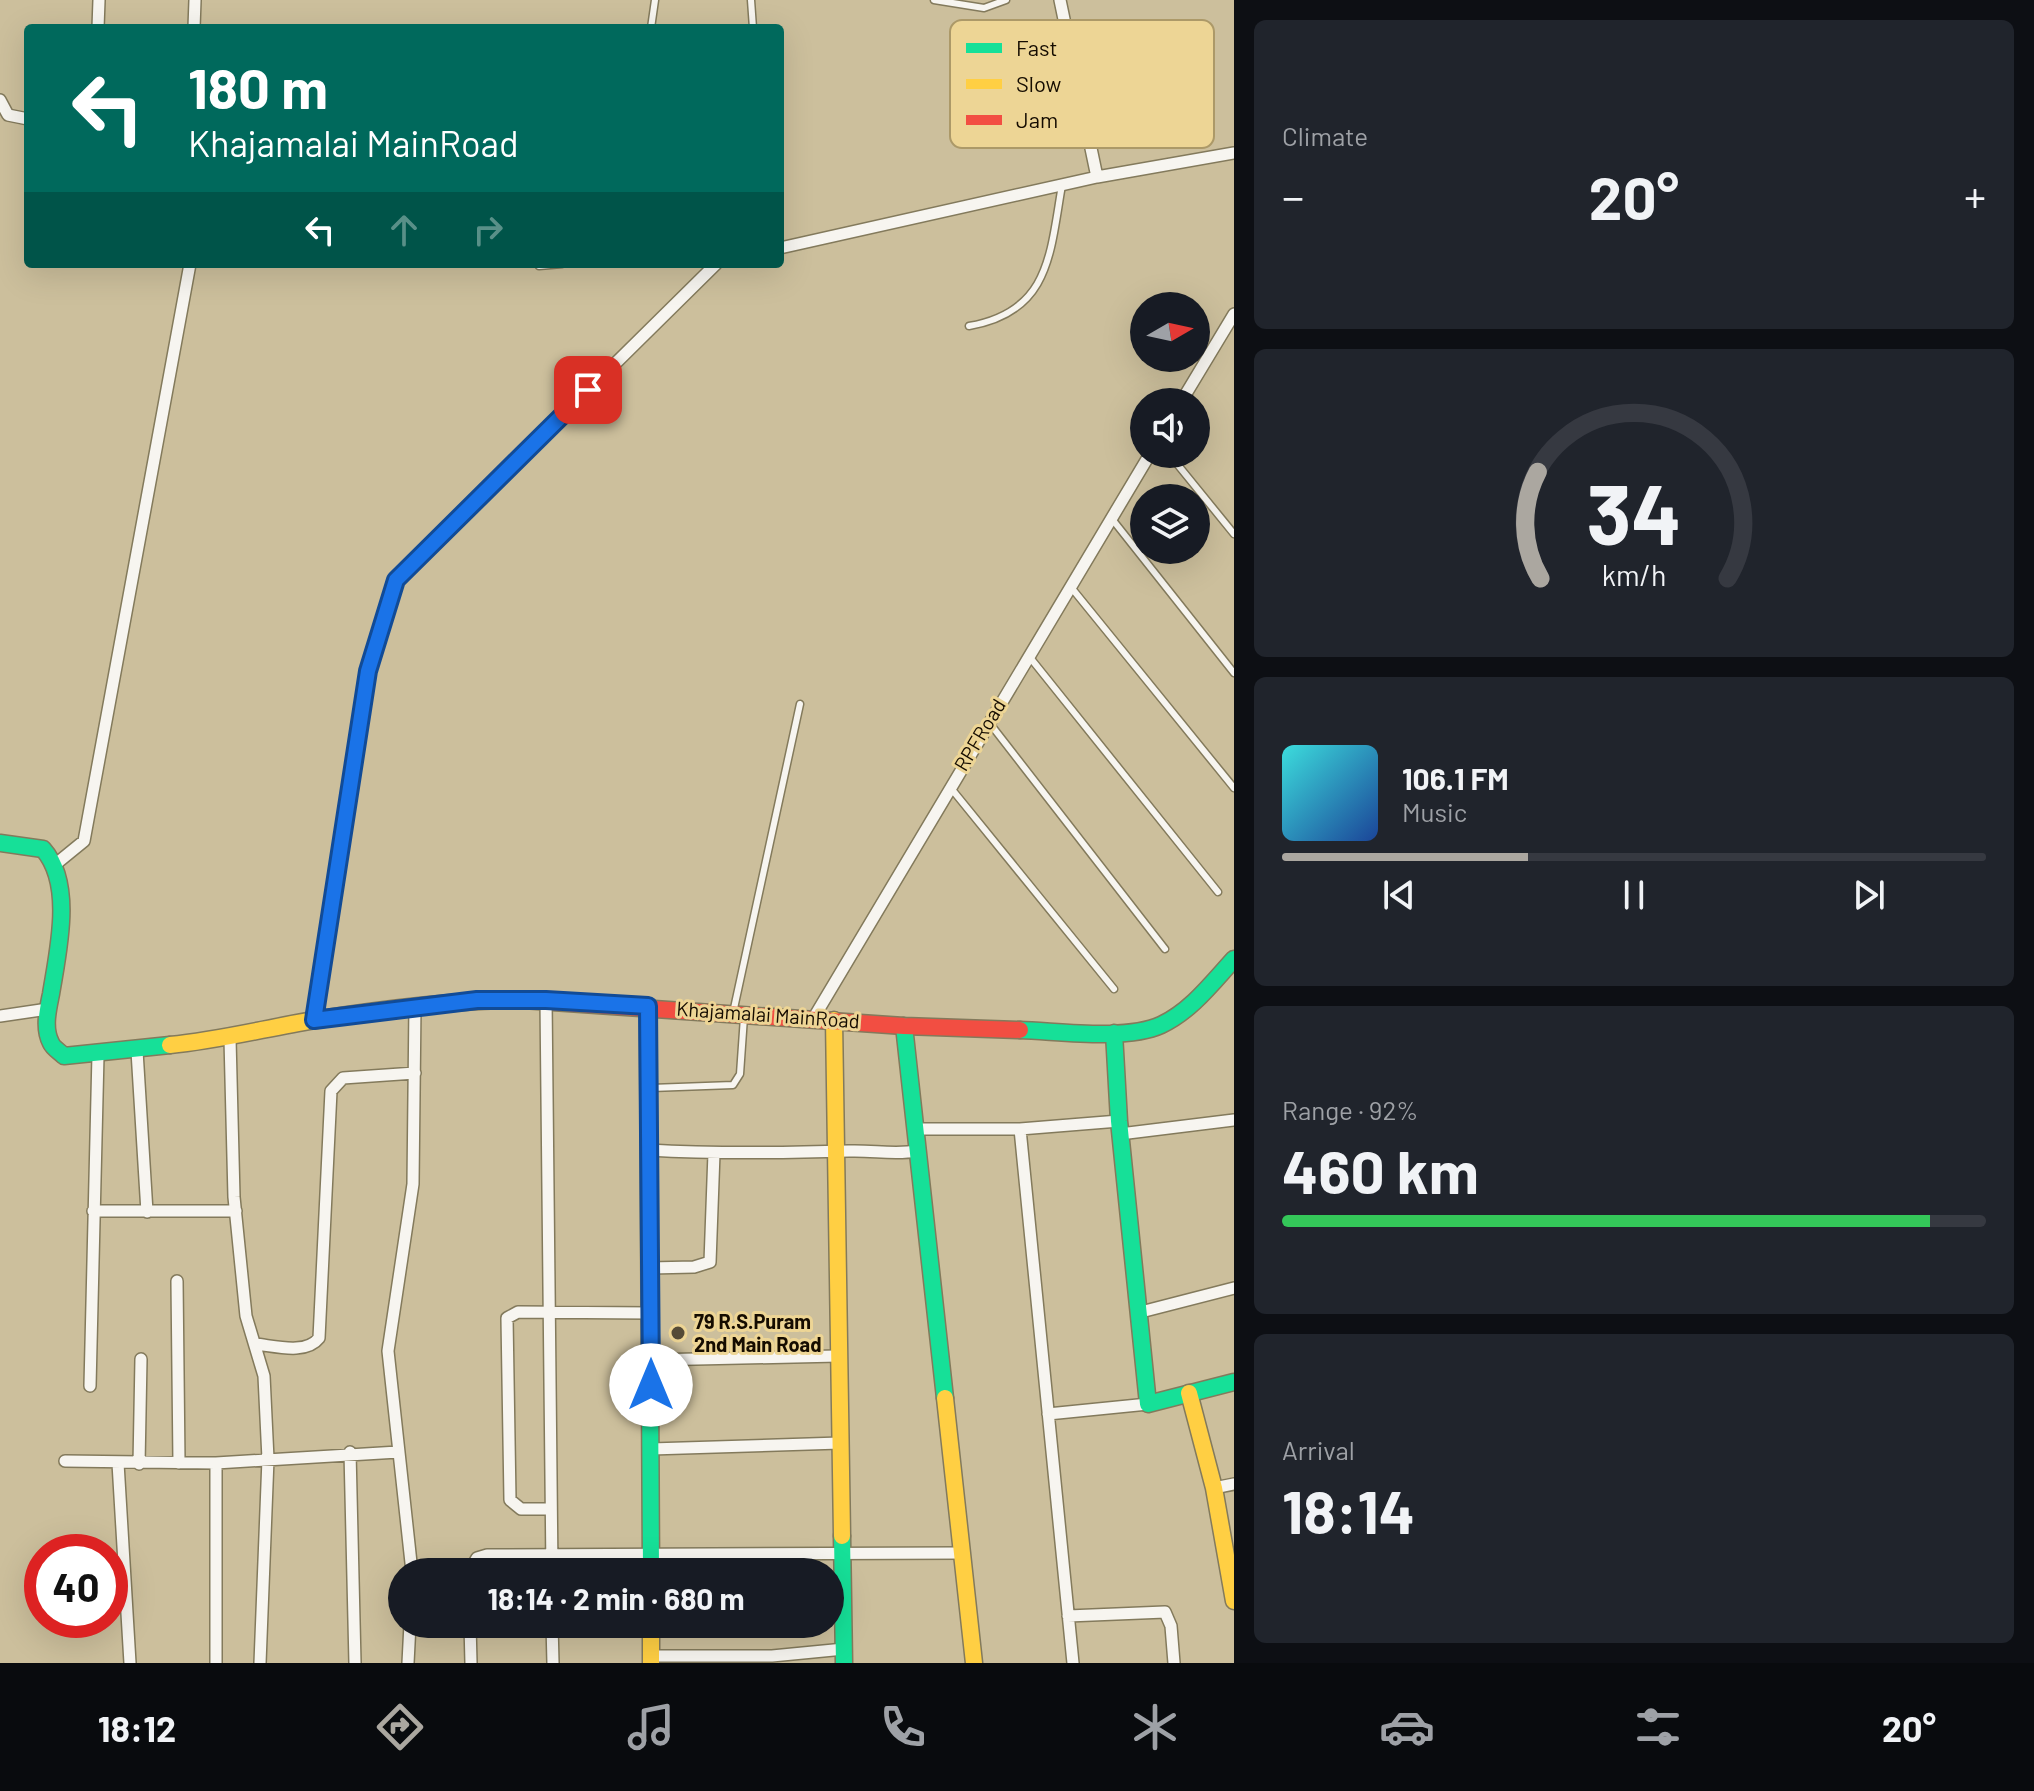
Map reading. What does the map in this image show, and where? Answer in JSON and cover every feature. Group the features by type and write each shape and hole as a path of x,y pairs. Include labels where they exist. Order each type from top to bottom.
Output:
{"street":[{"path":"98,24 99,0"},
{"path":"194,24 195,0"},
{"path":"1060,0 1064,20"},
{"path":"0,100 8,115 24,118"},
{"path":"1091,148 1097,177"},
{"path":"784,247 1097,177 1234,153"},
{"path":"0,843 43,849 57,863 84,841 189,268"},
{"path":"314,1020 368,671 396,580 712,268"},
{"path":"1189,388 1234,314"},
{"name":"RPFRoad","path":"813,1019 949,786 1141,468"},
{"name":"Khajamalai MainRoad","path":"57,863 61,896 46,1027 51,1044 64,1056 98,1055 230,1039 314,1020 415,1005 546,1000 904,1026 1114,1033 1159,1026 1190,1006 1234,959"},
{"path":"546,1000 552,1558"},
{"path":"410,1558 388,1351 413,1184 415,1005"},
{"path":"648,1006 651,1558"},
{"path":"0,1016 48,1009"},
{"path":"651,1638 651,1660 844,1656 834,1020"},
{"path":"904,1026 974,1663"},
{"path":"1114,1033 1119,1127 1148,1404"},
{"path":"230,1039 236,1211 246,1316 264,1376 268,1459 260,1663"},
{"path":"137,1051 147,1212"},
{"path":"90,1386 98,1055"},
{"path":"255,1344 305,1348 314,1345 319,1338 331,1091 343,1078 415,1073"},
{"path":"915,1129 1119,1127 1234,1120"},
{"path":"1020,1129 1073,1663"},
{"path":"649,1150 885,1155 917,1151"},
{"path":"650,1268 694,1267 710,1262 714,1153"},
{"path":"93,1211 236,1211"},
{"path":"177,1281 179,1463"},
{"path":"1137,1313 1234,1288"},
{"path":"550,1509 521,1509 510,1500 507,1325 512,1313 650,1313"},
{"path":"651,1360 838,1356"},
{"path":"139,1464 141,1359"},
{"path":"1048,1414 1148,1404 1234,1382"},
{"path":"1189,1393 1214,1488 1234,1601"},
{"path":"651,1449 840,1443"},
{"path":"65,1461 216,1463 350,1452 398,1452"},
{"path":"350,1452 355,1663"},
{"path":"118,1463 130,1663"},
{"path":"216,1463 216,1663"},
{"path":"1214,1488 1234,1484"},
{"path":"477,1558 552,1553 602,1558"},
{"path":"746,1558 841,1553 962,1553"},
{"path":"1068,1616 1165,1612 1171,1626 1174,1663"},
{"path":"408,1663 409,1638"},
{"path":"470,1638 471,1663"},
{"path":"552,1638 553,1663"}],"lane":[{"path":"652,24 655,0"},
{"path":"751,0 753,24"},
{"path":"934,0 984,8 1006,0"},
{"path":"969,326 1011,315 1028,297 1042,275 1052,247 1062,185"},
{"path":"1180,468 1234,534"},
{"path":"1111,518 1234,673"},
{"path":"1070,586 1234,788"},
{"path":"1028,655 1218,892"},
{"path":"648,1088 733,1085 740,1074 739,1013 800,704"},
{"path":"988,721 1165,949"},
{"path":"949,786 1114,989"}],"traffic: fast":[{"path":"0,843 43,849 53,864 58,880 60,938 47,1018 47,1031 53,1047 64,1056 170,1045"},
{"path":"1020,1030 1111,1034 1146,1030 1182,1012 1234,959"},
{"path":"648,1006 651,1558"},
{"path":"904,1026 945,1398"},
{"path":"1114,1033 1119,1121 1148,1404 1234,1382"},
{"path":"842,1536 844,1663"}],"traffic: slow":[{"path":"170,1045 393,1009 523,1000"},
{"path":"834,1020 842,1536"},
{"path":"1189,1393 1214,1488 1234,1601"},
{"path":"945,1398 974,1663"},
{"path":"651,1638 651,1663"}],"traffic: jam":[{"path":"523,1000 904,1026 1020,1030"}],"place":[{"name":"79 R.S.Puram 2nd Main Road","path":"678,1333"}],"route":[{"path":"588,390 396,580 368,671 314,1020 415,1005 477,1000 546,1000 648,1006 651,1385"}]}
